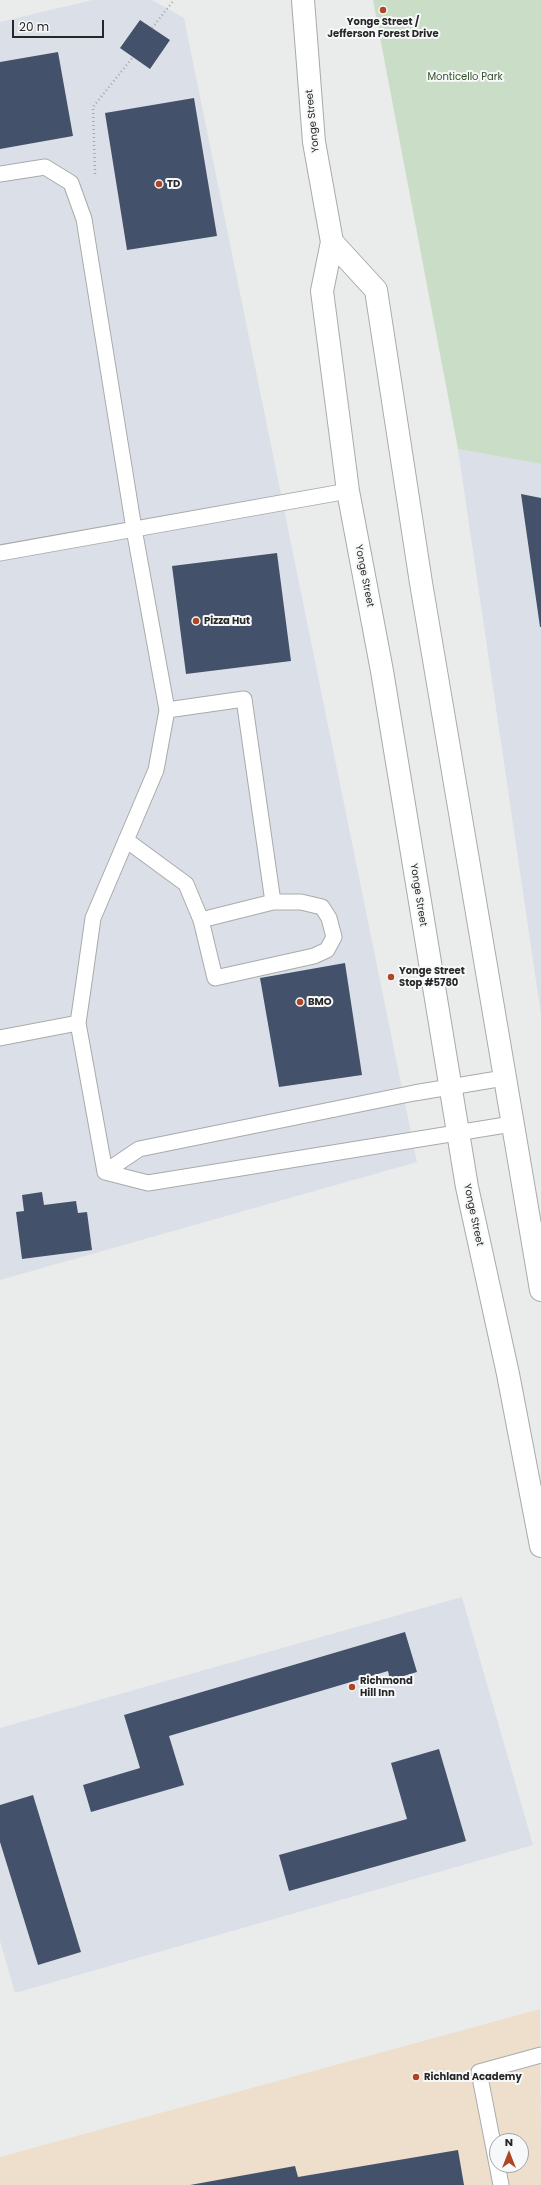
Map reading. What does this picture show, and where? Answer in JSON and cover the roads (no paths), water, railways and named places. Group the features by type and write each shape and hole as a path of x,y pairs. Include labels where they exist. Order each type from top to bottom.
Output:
{"main road":[{"name":"Yonge Street","path":"303,0 314,142 332,242 322,291 348,491 384,678 457,1133 508,1374 541,1546"},
{"path":"332,242 376,290 421,583 541,1290"}],"lane":[{"path":"0,174 45,167 71,183 82,212 134,529 167,710 156,770 93,918 78,1023 106,1172"},
{"path":"0,552 348,491"},
{"path":"167,710 244,700 273,902"},
{"path":"126,840 186,884 201,920 215,978 314,956 327,950 334,937 329,918 322,907 301,902 273,902 201,920"},
{"path":"0,1038 78,1023"},
{"path":"106,1172 139,1149 449,1087 504,1078"},
{"path":"106,1172 148,1183 512,1124"},
{"path":"501,2185 479,2072 541,2055"}],"place":[{"name":"Yonge Street / Jefferson Forest Drive","path":"383,10"},
{"name":"TD","path":"159,184"},
{"name":"Pizza Hut","path":"196,621"},
{"name":"Yonge Street Stop #5780","path":"391,977"},
{"name":"BMO","path":"300,1002"},
{"name":"Richmond Hill Inn","path":"352,1687"},
{"name":"Richland Academy","path":"416,2077"}],"park label":[{"name":"Monticello Park","path":"465,77"}]}
